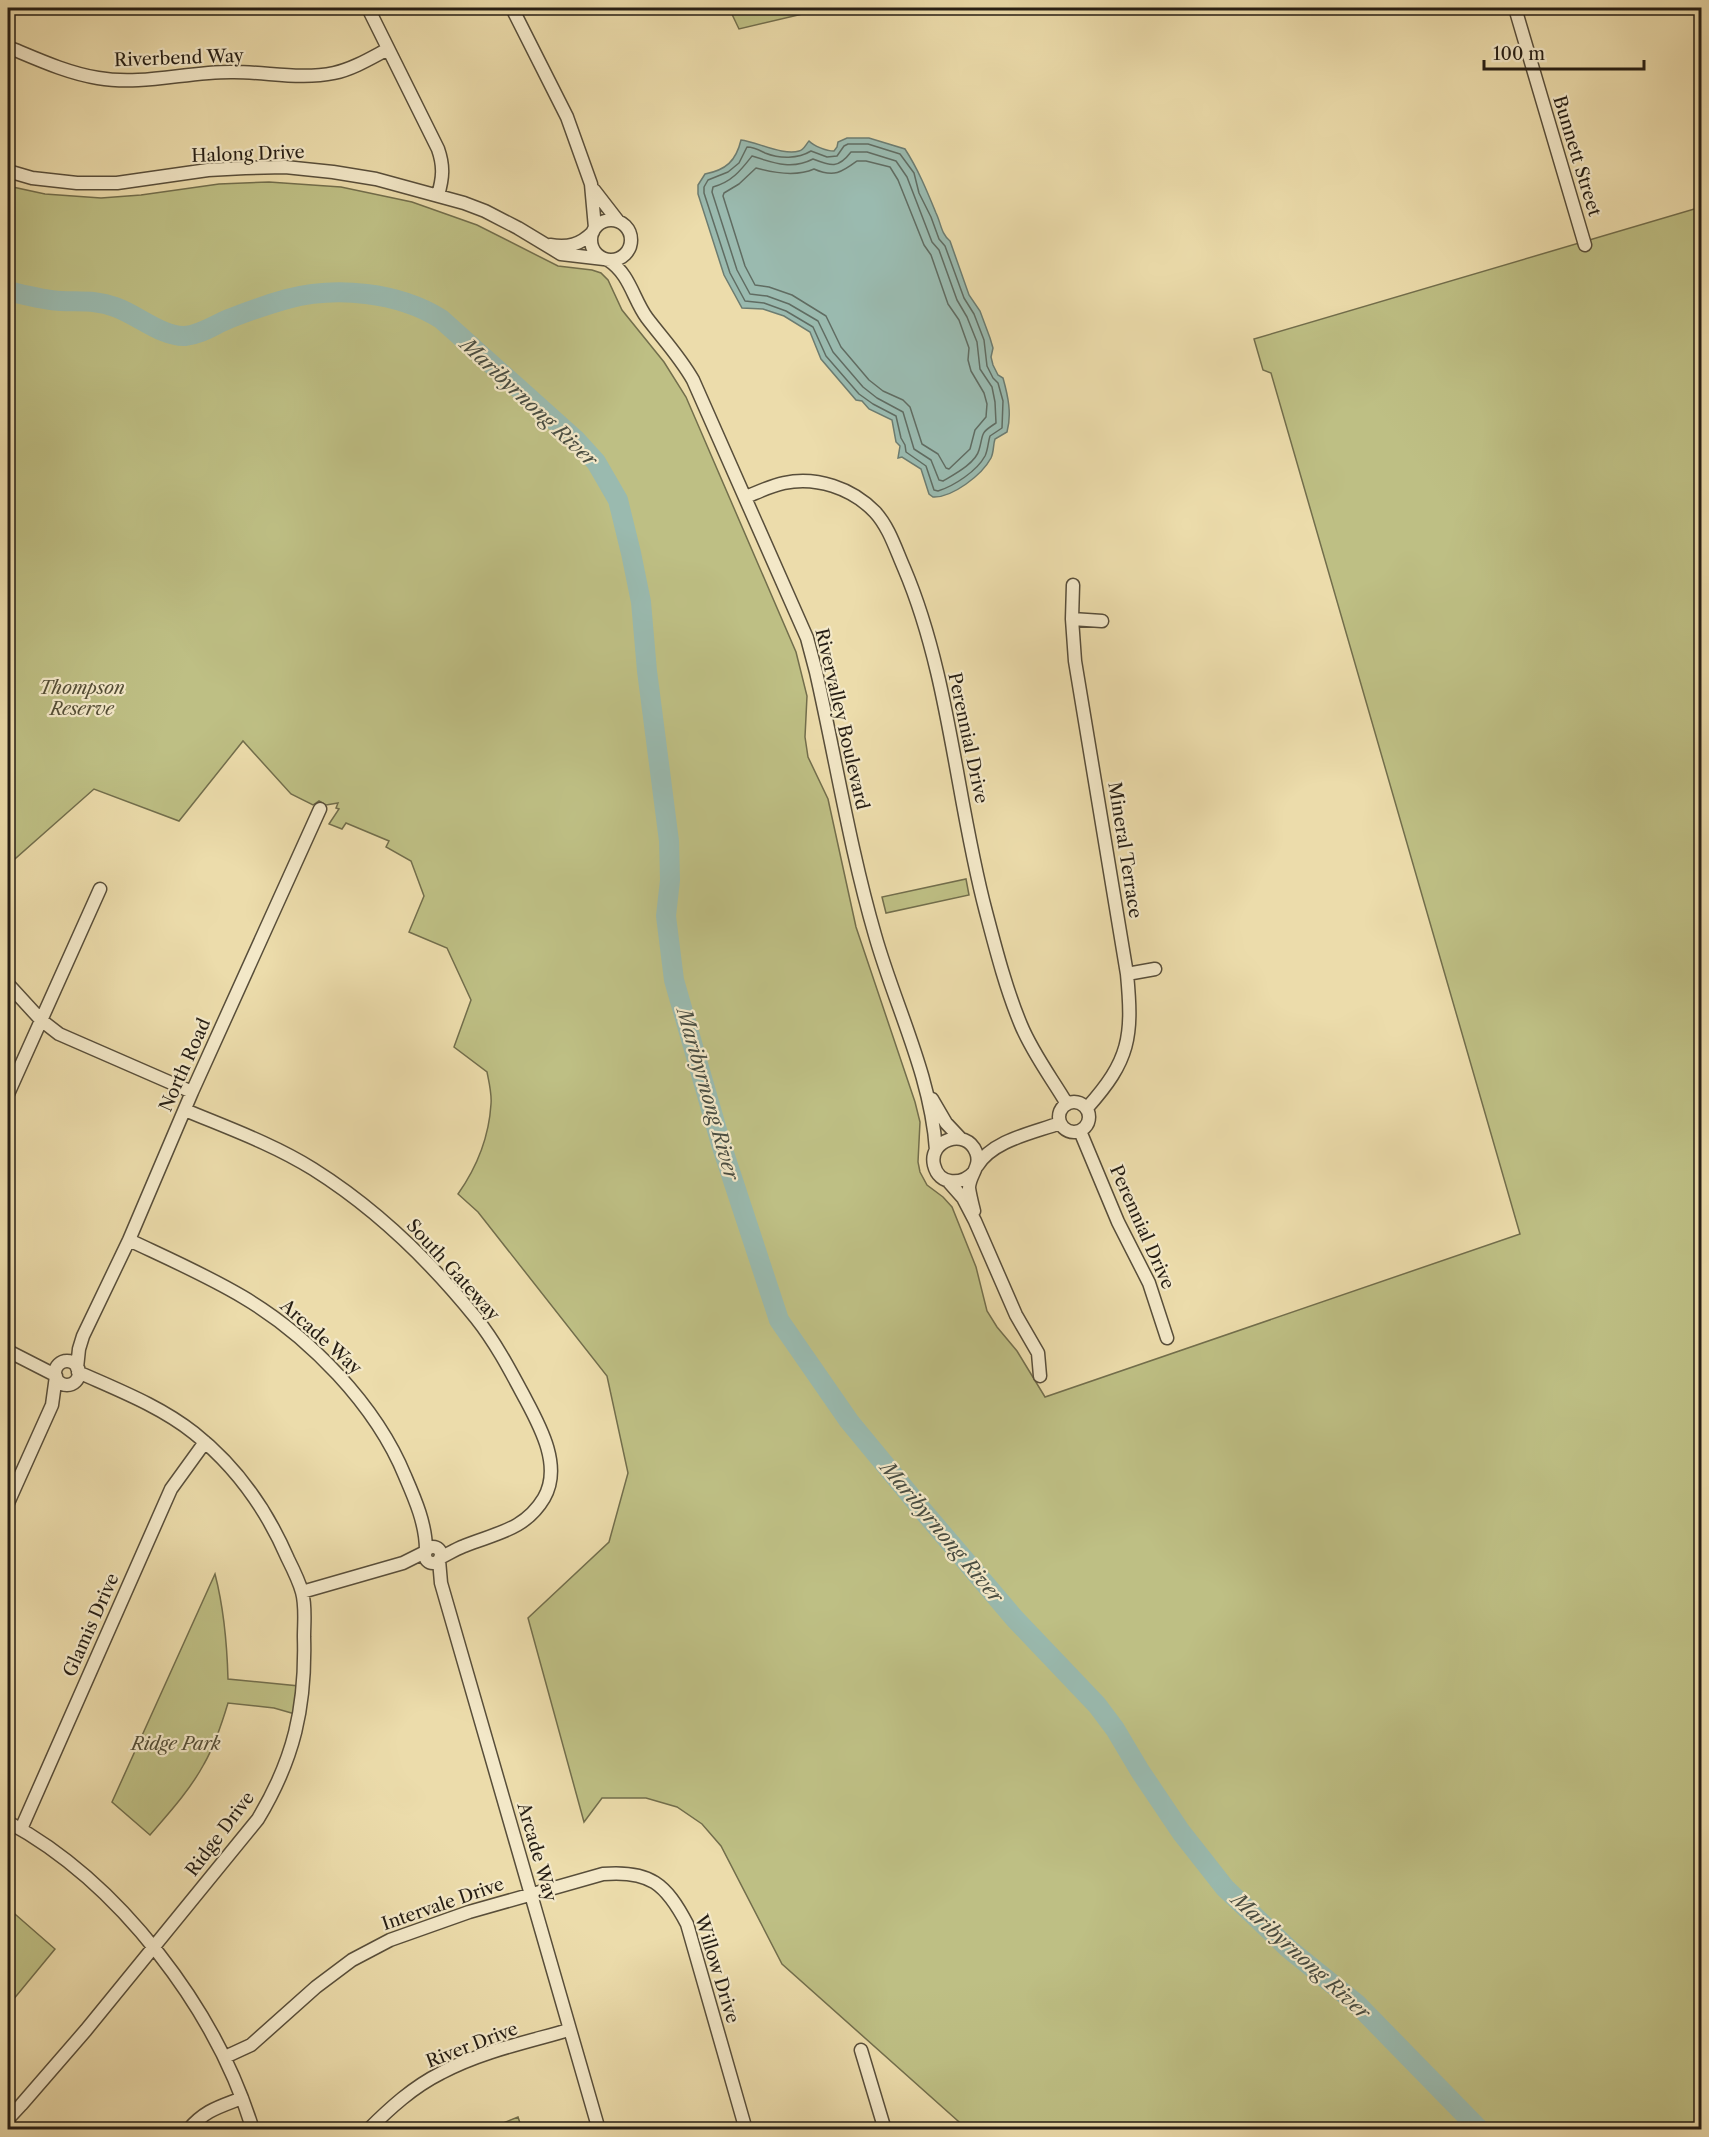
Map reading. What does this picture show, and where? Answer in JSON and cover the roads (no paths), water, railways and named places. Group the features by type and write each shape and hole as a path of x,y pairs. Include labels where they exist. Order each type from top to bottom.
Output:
{"street":[{"path":"368,8 438,148 443,175 438,195"},
{"path":"512,8 565,111 591,184 600,200 628,230 631,243 620,258 606,260 599,256 593,248 591,184"},
{"name":"Bunnett Street","path":"1515,8 1585,245"},
{"name":"Riverbend Way","path":"8,47 68,71 126,81 234,72 310,77 336,73 360,64 388,49"},
{"name":"Halong Drive","path":"8,171 32,178 77,183 117,183 208,170 285,167 333,171 438,195 486,211 549,245 561,254 606,260"},
{"path":"549,245 571,246 580,243 605,221 618,221"},
{"name":"Rivervalley Boulevard","path":"630,284 631,243"},
{"name":"Rivervalley Boulevard","path":"606,260 615,265 630,284 647,317 681,360 693,380 807,638 866,906 925,1085 935,1131 936,1150"},
{"name":"Perennial Drive","path":"746,497 784,483 812,481 828,484 868,506 876,513 890,537 908,578 929,639 985,904 1014,1006 1021,1026 1044,1070 1067,1104"},
{"name":"Mineral Terrace","path":"1073,585 1072,619 1075,661 1127,974 1130,1009 1129,1036 1120,1065 1087,1108"},
{"path":"1072,619 1102,621"},
{"name":"North Road","path":"8,1503 129,1240 192,1092 320,809"},
{"path":"8,1094 100,889"},
{"path":"1127,974 1155,969"},
{"path":"8,984 41,1020 59,1034 192,1092"},
{"name":"Rivervalley Boulevard","path":"925,1085 946,1123 964,1140"},
{"path":"1078,1102 1087,1108 1088,1124 1080,1131 1069,1131 1060,1124 1060,1112 1067,1104 1078,1102"},
{"name":"South Gateway","path":"185,1110 267,1144 313,1169 359,1201 420,1256 477,1319 498,1350 531,1408 548,1449 551,1465 550,1482 545,1495 528,1518 507,1531 464,1546 302,1592"},
{"path":"948,1181 963,1181 976,1169 988,1152 1019,1138 1060,1124"},
{"name":"Perennial Drive","path":"1080,1131 1118,1222 1149,1283 1167,1338"},
{"path":"1019,1138 980,1145 964,1140 947,1140 936,1150 933,1157 936,1172 948,1181 963,1198 975,1221 1016,1315 1038,1353 1040,1376"},
{"path":"964,1140 976,1152 976,1169 969,1187 975,1221"},
{"name":"Arcade Way","path":"129,1240 244,1297 275,1318 342,1379 387,1437 414,1496 441,1583 599,2130"},
{"name":"Ridge Drive","path":"8,1351 31,1362 101,1383 169,1415 230,1464 271,1522 302,1592 305,1671 303,1695 292,1745 258,1819 154,1947 8,2119"},
{"name":"Glamis Drive","path":"21,1829 171,1489 205,1442"},
{"path":"8,1822 62,1858 98,1888 154,1947 187,1994 225,2057 253,2130"},
{"name":"Willow Drive","path":"530,1894 603,1874 618,1873 641,1875 669,1894 687,1924 747,2130"},
{"name":"Intervale Drive","path":"225,2057 251,2045 316,1987 352,1960 421,1927 530,1894"},
{"name":"River Drive","path":"368,2130 391,2107 442,2072 487,2054 569,2030"},
{"path":"861,2050 885,2130"},
{"path":"188,2130 208,2110 242,2098"}],"water":[{"path":"847,138 869,138 905,149 922,180 943,232 950,241 969,295 980,311 993,348 991,357 993,365 998,375 1003,378 1008,398 1007,432 995,439 993,453 987,465 974,478 949,494 933,497 929,494 921,469 902,457 898,458 900,446 896,442 892,420 869,409 862,401 856,400 821,359 810,332 784,316 763,309 742,308 724,275 698,194 698,185 705,174 719,170 729,163 736,154 741,140 793,152 802,149 809,141 820,148 834,151 838,142"}],"waterway":[{"name":"Maribyrnong River","path":"8,291 48,300 95,302 108,305 168,333 185,336 259,308 306,295 346,292 386,297 424,310 441,319 576,440 596,462 618,500 641,602 647,671 669,841 670,880 666,916 674,980 721,1144 779,1320 849,1421 924,1512 1015,1619 1097,1705 1181,1832 1225,1888 1289,1949 1357,2004 1480,2130"}],"park label":[{"name":"Thompson Reserve","path":"82,698"},
{"name":"Ridge Park","path":"176,1744"}]}
